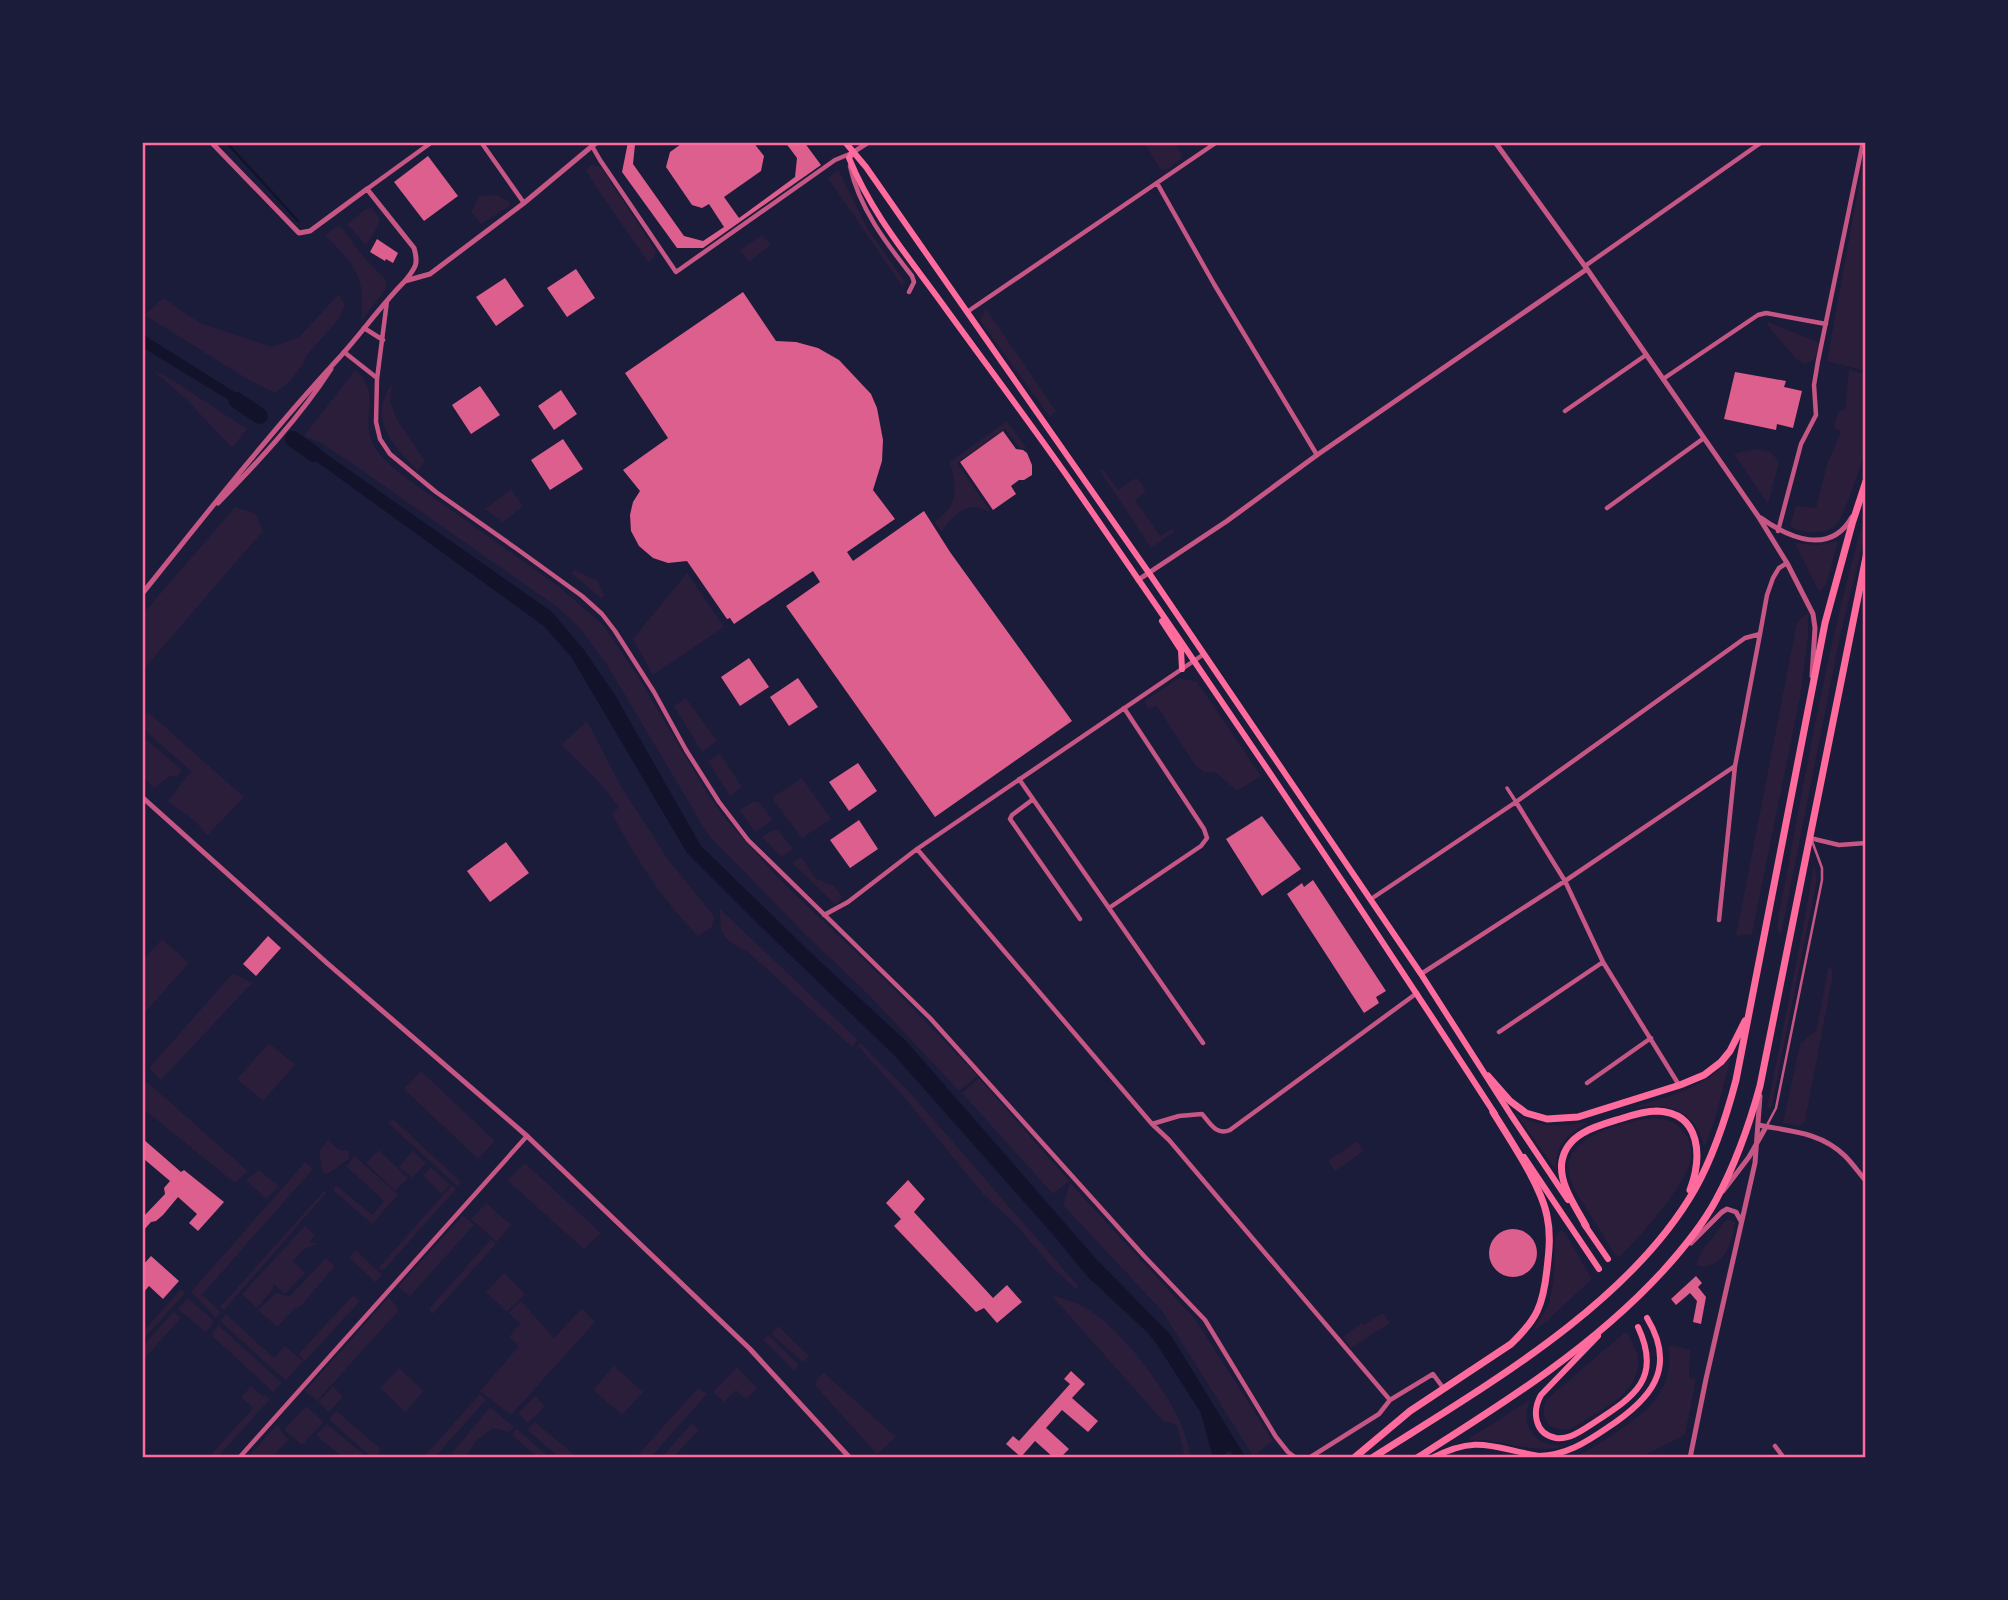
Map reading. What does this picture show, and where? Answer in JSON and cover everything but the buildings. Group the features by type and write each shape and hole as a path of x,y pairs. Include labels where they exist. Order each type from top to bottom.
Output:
{"main road":[{"path":"845,142 869,201 883,223 1060,466 1194,661 1459,1057 1544,1203 1549,1231 1545,1288 1536,1316 1525,1330 1495,1356 1410,1411 1354,1458"},
{"path":"851,156 866,167 1149,573 1421,974 1511,1115 1608,1259"},
{"path":"1372,1458 1506,1372 1563,1330 1630,1271 1677,1217 1694,1190 1725,1120 1736,1080 1825,623 1866,481"},
{"path":"1638,1327 1648,1359 1643,1380 1637,1390 1619,1406 1573,1435 1555,1438 1546,1434 1540,1428 1535,1413 1541,1395 1647,1288 1697,1231 1734,1166 1748,1128 1760,1086 1866,557"},
{"path":"1148,595 1163,625 1181,650 1182,669"},
{"path":"1488,1076 1518,1108 1536,1117 1578,1117 1704,1075 1730,1051 1749,1014"},
{"path":"1586,1226 1563,1179 1563,1158 1567,1149 1574,1140 1590,1129 1654,1111 1677,1116 1696,1139 1697,1164 1677,1217"},
{"path":"1493,1112 1599,1269"},
{"path":"1417,1458 1541,1377 1617,1317"},
{"path":"1432,1458 1461,1445 1476,1444 1548,1456 1570,1450 1590,1440 1637,1407 1654,1385 1660,1359 1657,1337 1647,1318"}],"street":[{"path":"211,142 299,233 310,231 432,142"},
{"path":"481,142 524,203"},
{"path":"405,281 429,274 524,203 595,144 600,160 676,272 835,160 851,156 869,142"},
{"path":"967,312 1217,142"},
{"path":"1495,142 1758,516 1804,593 1813,614 1815,628 1810,703"},
{"path":"1138,580 1227,521 1762,142"},
{"path":"1778,531 1801,444 1816,415 1814,384 1863,142"},
{"path":"851,156 856,188 865,209 912,276 914,282 909,292"},
{"path":"1157,183 1317,455"},
{"path":"142,594 201,520 415,268 418,260 414,248 367,189"},
{"path":"387,300 377,379 376,422 380,439 390,454 436,492 582,596 602,614 635,662 719,802 748,840 930,1017 1135,1246 1205,1320 1276,1437 1296,1458"},
{"path":"1663,379 1758,315 1766,313 1826,324"},
{"path":"364,328 383,340"},
{"path":"344,352 377,379"},
{"path":"1565,411 1646,355"},
{"path":"1607,508 1704,438"},
{"path":"1758,516 1778,531 1805,540 1830,537 1844,528 1859,503"},
{"path":"1719,920 1735,766 1759,634 1773,578 1779,568 1787,563"},
{"path":"1370,900 1516,802 1745,638 1759,634"},
{"path":"824,915 848,902 917,849 1204,654"},
{"path":"1109,908 1201,846 1207,838 1204,829 1124,708"},
{"path":"1421,974 1735,766"},
{"path":"1019,779 1203,1043"},
{"path":"1507,788 1565,881 1602,962 1680,1085"},
{"path":"142,797 327,963 527,1136 750,1349 850,1458"},
{"path":"1032,800 1010,819 1080,919"},
{"path":"1810,838 1839,845 1865,843"},
{"path":"917,849 1152,1124 1265,1251 1390,1400"},
{"path":"1499,1032 1602,962"},
{"path":"1152,1124 1179,1116 1202,1114 1217,1132 1224,1133 1417,993"},
{"path":"1587,1083 1651,1038"},
{"path":"1690,1458 1755,1163 1760,1086"},
{"path":"1758,1125 1807,1133 1825,1140 1845,1156 1866,1181"},
{"path":"1715,1202 1766,1127"},
{"path":"239,1458 527,1136"},
{"path":"1674,1259 1727,1209 1736,1212 1741,1221"},
{"path":"1309,1458 1379,1414 1390,1400 1433,1374 1444,1389"},
{"path":"1775,1446 1784,1458"}],"lane":[{"path":"1865,843 1866,837"},
{"path":"1766,1127 1776,1108 1822,880 1822,868 1810,838"}],"shaded area":[{"path":"1144,142 1173,142 1182,154 1181,159 1166,170 1160,169"},
{"path":"1866,151 1866,371 1827,361"},
{"path":"592,165 601,167 656,251 654,258 648,262 586,170"},
{"path":"837,171 867,228 905,282 902,286 828,178"},
{"path":"497,195 511,205 481,224 471,212 479,196"},
{"path":"372,208 380,220 366,245 347,224 366,209"},
{"path":"338,226 386,280 386,289 361,321 360,282 351,264 325,235"},
{"path":"762,235 771,245 749,262 740,250"},
{"path":"339,294 345,305 338,320 307,355 291,380 275,393 249,380 145,315 163,298 200,323 272,347 299,337"},
{"path":"986,309 1056,411 1050,417 980,320"},
{"path":"1768,322 1820,343 1815,359 1805,364 1797,360 1768,326"},
{"path":"142,334 249,401 253,411 243,409 142,347"},
{"path":"152,369 247,429 232,448 188,401"},
{"path":"355,370 367,387 369,432 382,457 406,478 558,586 603,625 725,818 778,878 885,980 978,1076 959,1091 868,994 711,838 607,665 578,626 557,607 347,460 321,443 304,436"},
{"path":"1849,370 1866,374 1867,427 1862,461 1849,499 1836,525 1820,532 1800,531 1790,526 1796,506 1816,508 1827,465 1841,431 1834,428 1838,411 1845,410"},
{"path":"392,384 390,401 396,418 425,461 418,471 392,442 386,431 382,409"},
{"path":"1007,421 1027,449 1020,448 1005,429 957,463 991,512 976,507 959,512 942,532 934,522 948,509 954,496 950,462"},
{"path":"298,442 309,442 552,612 584,650 615,695 701,846 907,1042 1097,1260 1170,1334 1246,1458 1235,1458 1230,1451 1221,1456 1222,1458 1213,1458 1201,1413 1148,1333 1087,1276 895,1056 687,853 572,658 544,626 302,451"},
{"path":"1756,449 1771,452 1779,462 1768,504 1734,454"},
{"path":"1103,469 1118,490 1138,479 1146,491 1135,500 1160,536 1172,529 1174,532 1151,548 1100,471"},
{"path":"511,489 523,506 503,522 485,509"},
{"path":"235,507 255,513 263,531 142,671 142,615"},
{"path":"1866,511 1866,532 1841,631 1781,935 1777,930 1779,913 1818,711"},
{"path":"1838,542 1826,585 1821,591 1818,590 1795,543 1819,545"},
{"path":"575,570 598,581 605,595 601,598 571,573"},
{"path":"687,573 724,627 653,675 633,639"},
{"path":"1808,613 1808,637 1800,697 1752,934 1736,936 1797,622"},
{"path":"1179,678 1197,682 1261,776 1237,791 1215,772 1204,772 1195,765 1156,705 1149,709 1144,701"},
{"path":"686,698 717,741 702,752 674,706"},
{"path":"148,712 244,797 207,836 194,820 168,801 191,771 142,728 142,720"},
{"path":"587,721 621,786 669,861 714,916 712,927 698,936 661,893 630,847 612,814 619,807 598,781 561,745"},
{"path":"142,736 182,770 177,777 170,776 154,788 142,776"},
{"path":"720,754 742,787 730,796 708,761"},
{"path":"802,778 831,819 802,838 772,798"},
{"path":"754,801 760,803 773,820 755,832 740,810"},
{"path":"772,830 779,831 793,849 782,857 762,837"},
{"path":"801,857 815,878 834,886 843,897 835,904 792,863"},
{"path":"1814,864 1817,880 1771,1109 1767,1108"},
{"path":"720,909 858,1040 852,1047 748,952 728,940 722,932"},
{"path":"162,939 189,963 142,1016 142,961"},
{"path":"1828,968 1832,969 1832,980 1805,1121 1800,1126 1783,1123 1800,1044 1817,1029"},
{"path":"233,973 252,983 161,1080 149,1068"},
{"path":"269,1043 295,1065 263,1101 237,1079"},
{"path":"860,1043 913,1096 1078,1286 1076,1289 983,1194 903,1096 858,1046"},
{"path":"1731,1056 1715,1119 1705,1146 1692,1121 1678,1111 1661,1106 1632,1108 1686,1090 1711,1076"},
{"path":"421,1071 495,1141 478,1159 404,1089"},
{"path":"979,1078 1069,1181 1053,1194 962,1093"},
{"path":"147,1082 248,1171 235,1183 142,1108 142,1088"},
{"path":"1514,1111 1540,1124 1589,1122 1575,1130 1564,1141 1556,1161 1556,1170"},
{"path":"1654,1118 1674,1123 1685,1133 1691,1156 1682,1180 1673,1194 1620,1257 1615,1255 1573,1187 1569,1161 1582,1142 1593,1135 1618,1125"},
{"path":"393,1119 461,1182 457,1186 388,1123"},
{"path":"329,1140 339,1150 348,1151 349,1159 329,1173 323,1174 319,1150"},
{"path":"1357,1141 1364,1151 1335,1171 1328,1161"},
{"path":"379,1150 408,1178 395,1191 366,1163"},
{"path":"413,1151 426,1163 412,1178 399,1167"},
{"path":"355,1156 398,1195 372,1224 333,1190 336,1185 372,1215 384,1201 346,1166"},
{"path":"305,1162 313,1169 200,1297 203,1295 221,1312 216,1318 191,1292"},
{"path":"525,1163 601,1233 584,1249 507,1180"},
{"path":"431,1167 450,1185 442,1194 423,1176"},
{"path":"259,1170 279,1186 266,1199 246,1180"},
{"path":"1070,1183 1195,1319 1273,1441 1253,1456 1162,1311 1063,1205"},
{"path":"452,1185 456,1189 383,1271 379,1267"},
{"path":"324,1191 327,1192 224,1310 220,1307"},
{"path":"486,1203 511,1225 497,1242 471,1219"},
{"path":"463,1215 474,1225 410,1296 398,1287"},
{"path":"1728,1219 1735,1222 1732,1239 1725,1254 1714,1264 1697,1266 1703,1250"},
{"path":"305,1226 315,1235 309,1242 318,1244 304,1249 293,1261 305,1273 285,1294 273,1284 273,1289 257,1308 242,1294"},
{"path":"1560,1231 1567,1236 1592,1279 1533,1331 1549,1304 1554,1277 1555,1237"},
{"path":"491,1239 496,1244 433,1314 429,1309"},
{"path":"356,1250 382,1275 375,1282 349,1257"},
{"path":"326,1258 335,1266 300,1307 295,1308 277,1327 258,1310 276,1293 290,1296"},
{"path":"504,1273 525,1294 507,1312 486,1292"},
{"path":"181,1289 185,1293 142,1341 142,1333"},
{"path":"353,1295 360,1301 305,1361 298,1355"},
{"path":"1051,1295 1078,1304 1096,1314 1138,1357 1173,1407 1182,1426 1191,1458 1185,1458 1177,1425 1163,1421"},
{"path":"389,1297 399,1310 317,1401 305,1391"},
{"path":"188,1298 214,1321 206,1332 178,1309"},
{"path":"521,1301 554,1338 582,1308 595,1322 511,1415 480,1391 519,1346 509,1337 520,1323 508,1313"},
{"path":"173,1312 181,1318 142,1361 142,1347"},
{"path":"1383,1313 1390,1323 1351,1348 1343,1337 1361,1323 1363,1325"},
{"path":"226,1314 274,1358 285,1346 303,1361 286,1381 220,1321"},
{"path":"218,1325 282,1383 273,1392 211,1335"},
{"path":"778,1326 809,1356 803,1362 771,1334"},
{"path":"1624,1333 1628,1333 1635,1349 1638,1367 1627,1390 1618,1399 1572,1428 1565,1430 1551,1427 1544,1415 1546,1400"},
{"path":"768,1335 799,1365 794,1370 763,1340"},
{"path":"1669,1345 1690,1350 1689,1378 1696,1379 1685,1435 1639,1458 1570,1458 1625,1426 1656,1399 1667,1376"},
{"path":"614,1366 643,1392 622,1415 593,1390"},
{"path":"737,1367 757,1388 747,1398 736,1390 724,1402 713,1392"},
{"path":"399,1368 424,1391 405,1412 380,1388"},
{"path":"823,1372 896,1437 877,1454 814,1384"},
{"path":"251,1386 270,1399 217,1458 208,1458 253,1408 241,1397"},
{"path":"333,1386 343,1397 329,1412 318,1402"},
{"path":"698,1388 707,1394 650,1458 635,1458"},
{"path":"480,1394 486,1400 434,1458 423,1458"},
{"path":"535,1396 545,1406 528,1423 518,1413"},
{"path":"1531,1399 1527,1419 1533,1434 1548,1443 1567,1445 1543,1449 1470,1440 1470,1438"},
{"path":"306,1406 324,1422 302,1445 284,1430"},
{"path":"490,1407 514,1427 509,1432 493,1428 476,1441 465,1458 448,1458"},
{"path":"336,1411 381,1449 375,1458 329,1419"},
{"path":"535,1422 578,1458 560,1458 527,1430"},
{"path":"692,1423 699,1430 673,1458 661,1458"},
{"path":"327,1424 368,1458 343,1458 316,1435"},
{"path":"277,1425 288,1440 272,1458 247,1458"},
{"path":"516,1429 550,1458 538,1458 512,1435"}],"waterway":[{"path":"226,142 298,221"},
{"path":"236,400 260,416"},
{"path":"293,439 314,454"}]}
